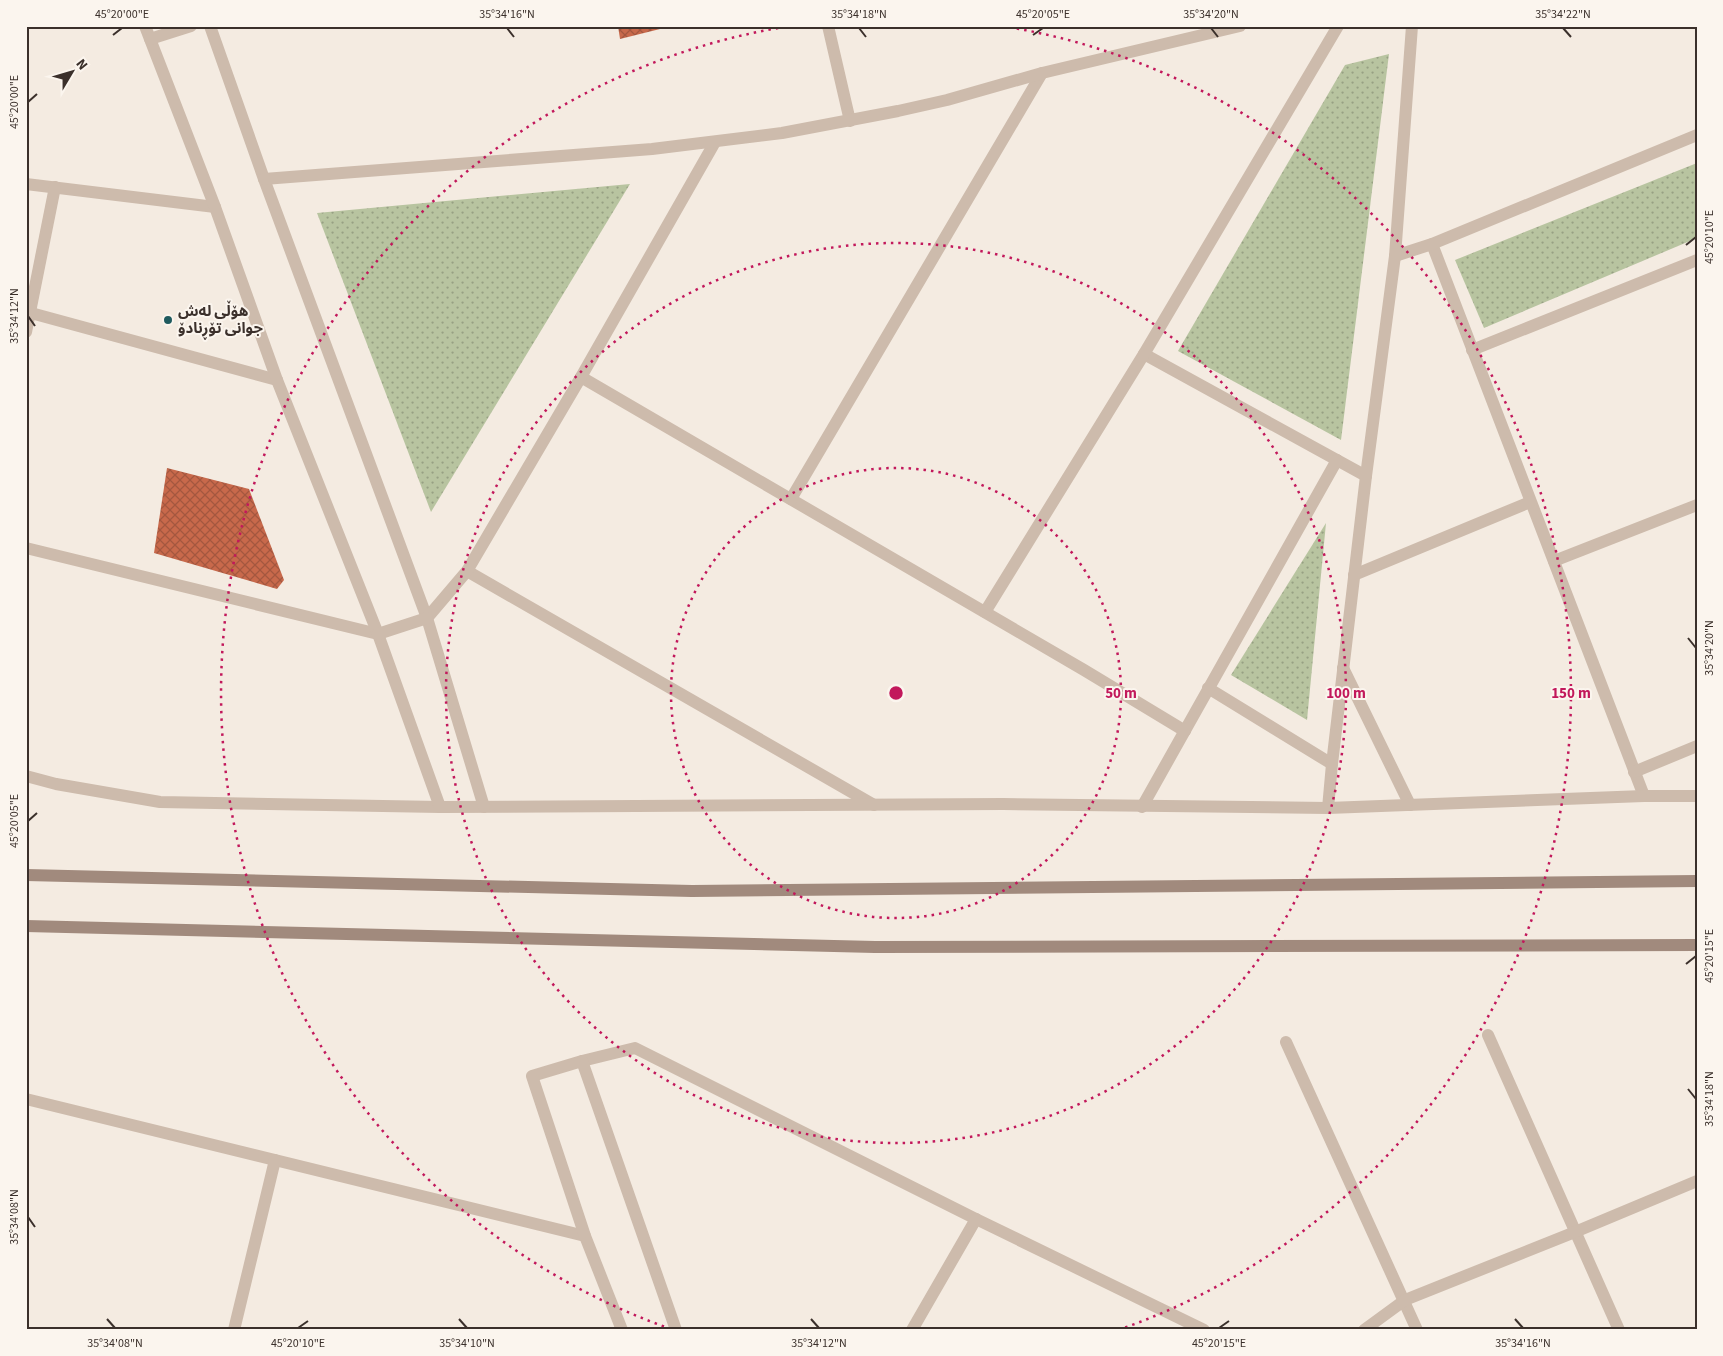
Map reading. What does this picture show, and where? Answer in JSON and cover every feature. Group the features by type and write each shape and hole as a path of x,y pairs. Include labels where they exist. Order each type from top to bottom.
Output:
{"main road":[{"path":"26,875 692,891 1697,881"},
{"path":"26,926 875,946 1697,945"}],"street":[{"path":"145,26 215,207 277,380 378,634 440,807"},
{"path":"150,39 192,26"},
{"path":"210,26 264,179 427,618 484,807"},
{"path":"828,26 850,121"},
{"path":"264,179 652,149 782,133 850,121 947,100 1042,73 1240,26"},
{"path":"985,612 1144,354 1338,26"},
{"path":"1328,808 1366,476 1395,256 1412,26"},
{"path":"792,499 1042,73"},
{"path":"1395,256 1432,244 1697,135"},
{"path":"26,548 378,634 427,618 467,571 581,377 715,142"},
{"path":"26,184 215,207"},
{"path":"26,332 55,187"},
{"path":"1432,244 1644,796"},
{"path":"1472,350 1697,260"},
{"path":"31,313 277,380"},
{"path":"1144,354 1366,476"},
{"path":"581,377 985,612 1185,731"},
{"path":"1142,807 1337,460"},
{"path":"1354,576 1530,502"},
{"path":"1554,562 1697,505"},
{"path":"467,571 874,805"},
{"path":"1343,668 1410,805"},
{"path":"1208,688 1332,764"},
{"path":"1634,772 1697,746"},
{"path":"26,776 56,784 160,802 440,807 1003,804 1328,808 1644,796 1697,796"},
{"path":"1488,1035 1619,1330"},
{"path":"1286,1042 1417,1330"},
{"path":"622,1330 585,1236 532,1076 635,1048 976,1219 1204,1330"},
{"path":"582,1061 676,1330"},
{"path":"26,1099 585,1236"},
{"path":"234,1330 274,1160"},
{"path":"1364,1330 1405,1300 1575,1232 1697,1180"},
{"path":"912,1330 976,1219"}],"green space":[{"path":"1389,54 1341,440 1178,351 1345,65"},
{"path":"1697,163 1697,238 1484,328 1455,260"},
{"path":"630,184 431,512 317,213"},
{"path":"1326,523 1307,720 1231,675"}],"building":[{"path":"618,26 668,26 668,27 620,39"},
{"path":"167,468 249,489 284,580 277,589 154,553"}],"place":[{"name":"ھۆڵی لەش جوانی تۆڕنادۆ","path":"168,320"}]}
